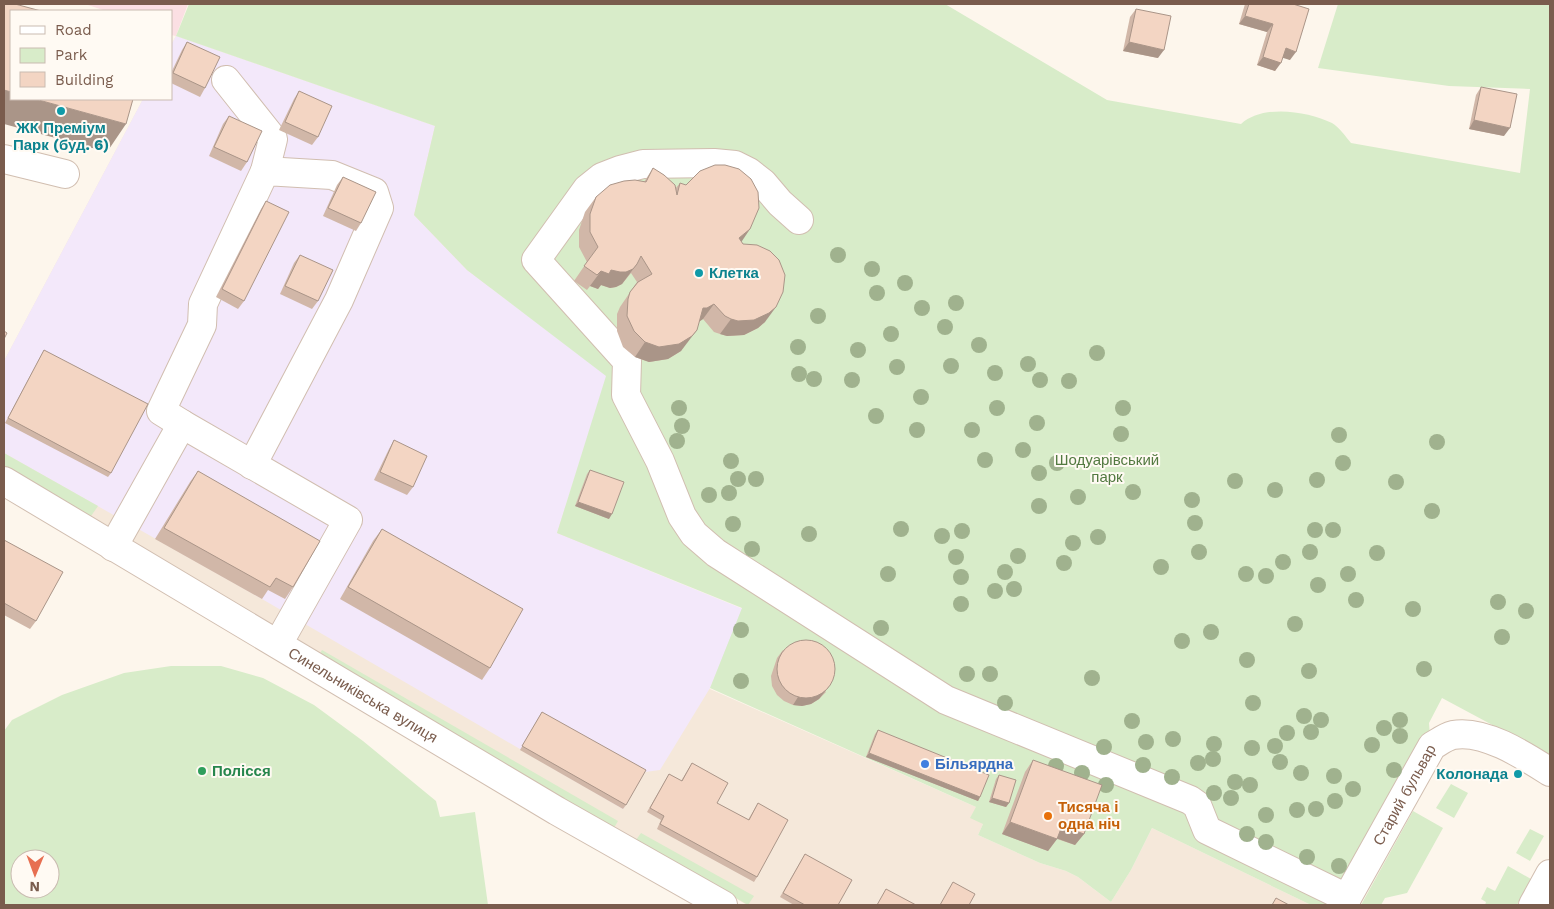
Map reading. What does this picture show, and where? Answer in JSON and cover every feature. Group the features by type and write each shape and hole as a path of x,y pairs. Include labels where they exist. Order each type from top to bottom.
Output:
{"street":[{"path":"226,80 273,139 265,170 203,304 202,325 161,411 348,520 278,644"},
{"path":"4,159 65,174"},
{"path":"799,220 780,203 763,183 749,172 735,165 714,163 643,164 602,177 587,189 536,260 627,361 626,395 660,462 682,516 694,534 716,553 946,700 1190,800 1197,805 1207,830 1345,902"},
{"path":"252,465 339,300 379,208 374,192 332,175 265,170"},
{"path":"114,547 182,424"},
{"name":"Синельниківська вулиця","path":"4,482 557,811 723,905"},
{"name":"Старий бульвар","path":"1345,902 1432,746 1441,740 1453,735 1472,734 1490,739 1531,759 1550,772"},
{"path":"1533,905 1550,874"}],"shaded area":[{"path":"85,4 188,4 176,36 172,35 172,10 103,10"},
{"path":"176,36 435,126 566,507 710,689 976,807 983,824 978,835 1040,863 1078,877 1111,902 1131,870 1152,828 1311,905 747,905 4,469 4,361 142,100 172,100 172,43"},
{"path":"176,36 435,126 414,215 467,270 607,376 557,533 743,609 710,688 660,770 645,772 623,809 262,599 4,453 4,361 142,100 172,100 172,43"}],"green space":[{"name":"Шодуарівський парк","path":"189,4 945,4 1107,100 1241,124 1250,118 1273,112 1310,115 1332,123 1351,143 1520,173 1530,89 1449,86 1318,68 1338,4 1550,4 1550,756 1442,698 1429,723 1430,736 1335,905 1311,905 1152,828 1131,870 1111,902 1078,877 1040,863 978,835 983,824 970,818 976,807 710,688 742,608 557,533 606,376 467,270 414,215 435,126 176,36"},
{"path":"4,453 98,506 89,519 4,469"},
{"path":"322,650 618,821 614,828 319,655"},
{"name":"Полісся","path":"171,666 221,666 263,678 314,705 363,741 436,801 440,817 475,812 488,905 4,905 4,731 12,720 62,695 124,673"},
{"path":"1451,784 1468,793 1454,818 1436,808"},
{"path":"1413,811 1443,828 1407,893 1385,898 1381,905 1361,905"},
{"path":"1530,829 1544,836 1530,861 1516,853"},
{"path":"641,833 754,896 748,905 636,840"},
{"path":"1508,866 1531,879 1517,905 1485,905 1486,902 1481,899 1487,887 1495,891"}],"building":[{"path":"4,4 15,4 37,10 10,10 10,92 4,90"},
{"path":"1249,4 1293,4 1309,9 1296,52 1286,48 1281,63 1263,57 1273,24 1245,16"},
{"path":"1136,9 1171,16 1164,50 1129,42"},
{"path":"187,42 220,57 205,88 173,73"},
{"path":"1481,87 1517,94 1510,128 1474,120"},
{"path":"299,91 332,106 318,137 285,122"},
{"path":"39,100 133,100 126,124"},
{"path":"229,116 262,131 247,162 214,147"},
{"name":"Клетка","path":"715,165 725,165 739,169 751,179 758,192 759,208 750,229 739,238 743,244 757,245 770,251 779,260 785,275 783,292 776,307 769,313 754,320 738,321 731,319 725,316 714,304 703,308 697,330 692,336 679,344 659,347 645,342 634,331 627,316 630,292 638,282 652,274 641,256 633,269 626,272 611,270 609,274 601,271 597,275 584,266 598,247 590,232 590,214 596,197 610,185 635,180 646,182 653,168 675,185 677,195 680,183 686,185 700,171"},
{"path":"343,177 376,192 361,223 328,208"},
{"path":"266,201 289,212 244,301 222,289"},
{"path":"300,255 333,270 318,301 285,286"},
{"path":"44,350 148,404 111,473 8,418"},
{"path":"394,440 427,456 413,487 380,472"},
{"path":"590,470 624,482 612,514 578,502"},
{"path":"198,471 320,541 293,587 276,578 270,587 164,528"},
{"path":"382,529 523,609 490,668 348,587"},
{"path":"4,540 63,572 36,621 4,603"},
{"path":"806,640 817,642 830,653 835,669 833,680 822,693 806,698 795,696 782,685 777,669 779,658 790,645"},
{"path":"542,712 646,770 626,805 522,746"},
{"path":"878,730 989,775 980,797 869,753"},
{"name":"Тисяча і одна ніч","path":"1033,760 1102,785 1084,834 1062,826 1057,839 1010,822"},
{"path":"692,763 728,783 717,803 749,820 758,803 788,820 757,877 660,824 664,816 650,808 669,774 682,781"},
{"path":"999,775 1016,780 1009,803 992,798"},
{"path":"805,854 852,880 838,905 805,905 783,893"},
{"path":"953,882 975,894 969,905 940,905"},
{"path":"886,889 916,905 877,905"},
{"path":"1276,898 1289,905 1272,905"}],"place":[{"name":"ЖК Преміум Парк (буд. 6)","path":"61,111"},
{"name":"Клетка","path":"699,273"},
{"name":"Більярдна","path":"925,764"},
{"name":"Полісся","path":"202,771"},
{"name":"Колонада","path":"1518,774"},
{"name":"Тисяча і одна ніч","path":"1048,816"}]}
